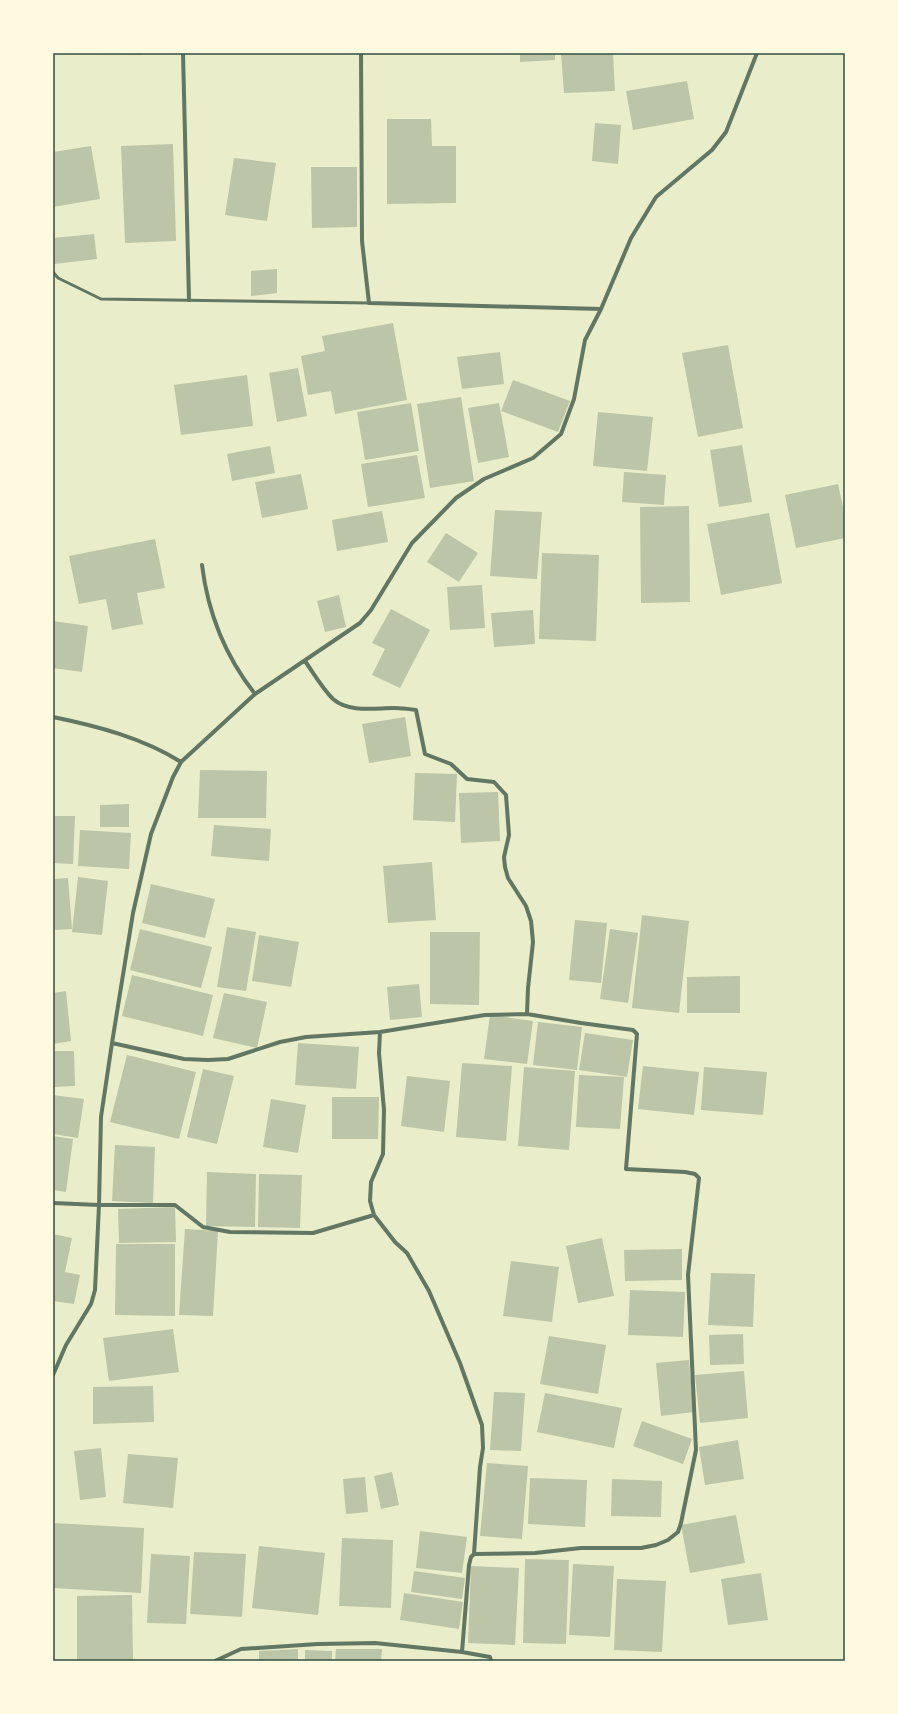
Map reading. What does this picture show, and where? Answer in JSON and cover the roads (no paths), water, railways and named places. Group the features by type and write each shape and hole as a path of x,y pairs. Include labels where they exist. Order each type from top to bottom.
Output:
{"street":[{"path":"184,53 189,300"},
{"path":"361,53 362,241 369,303 601,309"},
{"path":"53,1375 66,1345 94,1297 99,1205 101,1117 112,1043 133,912 151,834 173,777 181,762 255,694 360,623 371,610 412,543 456,498 484,479 533,458 561,434 574,399 585,340 601,309 631,238 656,197 712,150 726,132 757,53"},
{"path":"202,565 206,589 223,645 244,681 255,694"},
{"path":"305,661 318,681 334,700 349,707 365,709 396,708 416,710 425,754 450,764 468,779 494,782 506,795 510,835 504,857 505,867 508,878 526,906 531,921 533,942 527,1014"},
{"path":"53,717 110,731 165,752 181,762"},
{"path":"112,1043 184,1059 208,1060 228,1058 280,1042 306,1037 380,1032 485,1015 527,1014 633,1030 637,1034 638,1040 626,1169 685,1172 694,1174 699,1178 688,1275 696,1450 678,1532 668,1540 656,1545 641,1548 581,1548 535,1552 474,1554"},
{"path":"380,1032 379,1052 384,1110 383,1154 370,1182 370,1201 374,1215 395,1242 407,1253 429,1291 460,1363 482,1425 483,1448 480,1467 474,1554 471,1557 469,1565 462,1652"},
{"path":"53,1204 175,1205 203,1227 230,1232 313,1233 374,1215"},
{"path":"215,1661 241,1648 375,1643 462,1652 490,1657 491,1661"}],"lane":[{"path":"53,272 58,278 101,299 369,303"}]}
